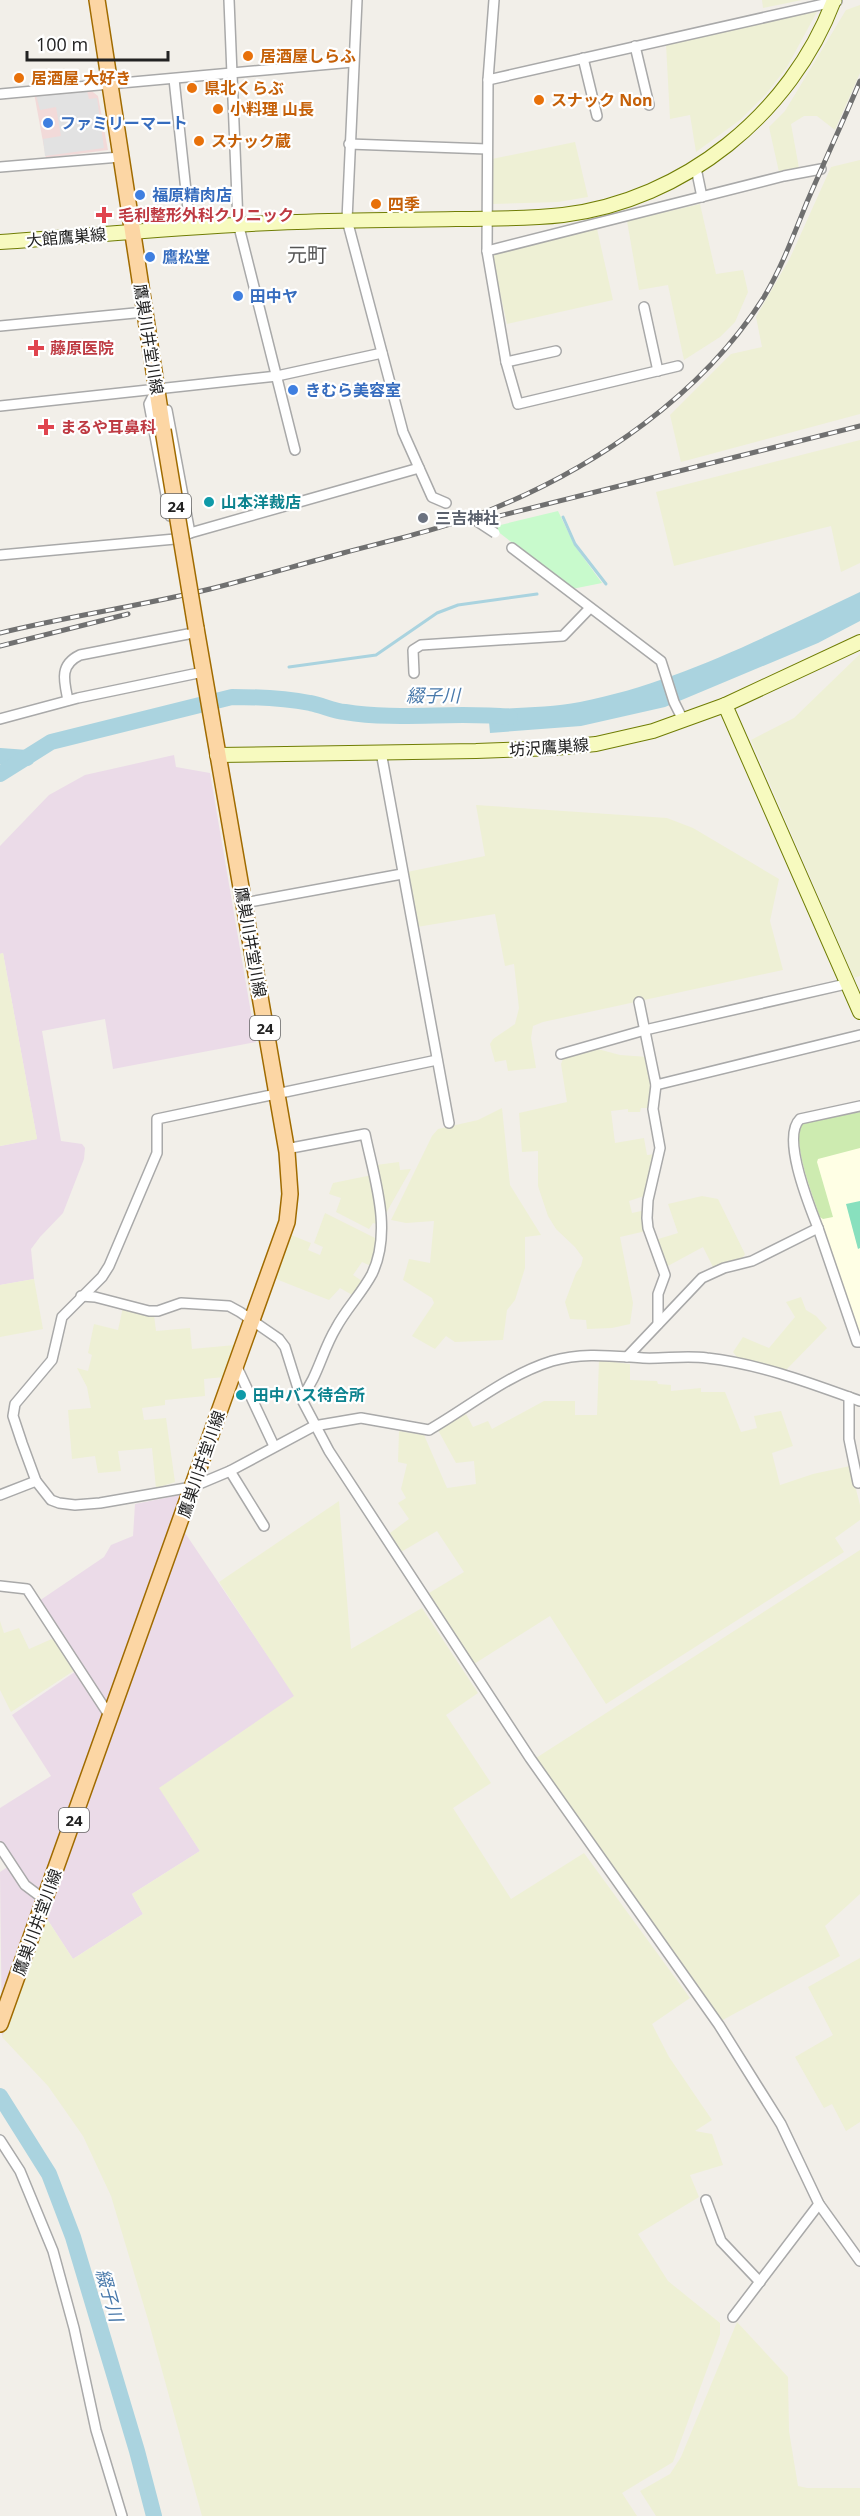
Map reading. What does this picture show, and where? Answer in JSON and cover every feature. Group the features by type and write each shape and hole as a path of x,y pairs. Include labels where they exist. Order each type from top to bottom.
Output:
{"main road":[{"name":"鷹巣川井堂川線","path":"0,2024 287,1222 290,1185 286,1149 204,675 192,631 97,0"}],"street":[{"path":"229,0 238,224 295,450"},
{"path":"357,0 347,220 403,432 432,497 446,503"},
{"path":"494,0 488,80 487,250 506,362 518,404 678,366"},
{"path":"488,80 836,0"},
{"name":"大館鷹巣線","path":"0,243 238,224 555,216 629,200 696,168 734,140 773,102 807,57 836,0"},
{"path":"636,46 649,105"},
{"path":"583,58 597,116"},
{"path":"0,94 109,86 353,62"},
{"path":"174,79 190,228"},
{"path":"349,144 487,149"},
{"path":"0,167 120,157"},
{"path":"696,168 702,197"},
{"path":"487,250 821,169"},
{"path":"644,307 658,371"},
{"path":"0,326 145,312"},
{"path":"506,362 556,351"},
{"path":"0,406 277,376 382,352"},
{"path":"156,390 165,399 190,533"},
{"path":"156,390 149,404 175,539"},
{"path":"0,555 175,539 418,468"},
{"path":"466,514 495,533"},
{"path":"512,548 661,661 680,716"},
{"path":"414,673 413,650 421,645 563,636 590,608"},
{"path":"68,700 64,677 65,668 73,658 192,631"},
{"name":"坊沢鷹巣線","path":"217,755 532,749 596,744 630,738 680,716 725,705 860,642"},
{"path":"0,719 68,700 204,675"},
{"path":"725,705 852,987 860,1012"},
{"path":"381,752 449,1123"},
{"path":"244,903 402,874"},
{"path":"561,1054 645,1030 852,987"},
{"path":"639,1002 656,1085 653,1109 660,1148 648,1200 647,1218 648,1228 665,1275 658,1294 658,1324"},
{"path":"656,1085 860,1035"},
{"path":"437,1059 157,1119 157,1153 102,1277 62,1317 52,1360 15,1404 13,1416 36,1481 51,1500 75,1505 134,1498 192,1487 230,1471 314,1426 361,1418 429,1430 498,1387 554,1360 586,1354 627,1357 703,1357 726,1360 764,1368 860,1401"},
{"path":"860,1106 800,1119 794,1124 792,1137 798,1168 857,1342 860,1342"},
{"path":"286,1149 365,1134 382,1220 378,1252 372,1273 336,1326 310,1386 301,1398"},
{"path":"627,1357 708,1274 752,1261 818,1228"},
{"path":"81,1296 95,1297 149,1311 158,1311 181,1303 229,1306 253,1320 285,1347 301,1398 314,1426 512,1731 618,1886 719,2025 781,2124 819,2204 860,2261"},
{"path":"236,1365 274,1446"},
{"path":"849,1397 849,1439 858,1483"},
{"path":"230,1471 264,1526"},
{"path":"0,1496 36,1481"},
{"path":"0,1586 27,1589 111,1718"},
{"path":"0,1846 25,1885 45,1900"},
{"path":"0,2140 20,2171 53,2251 74,2328 96,2430 122,2516"},
{"path":"706,2200 721,2241 760,2282"},
{"path":"733,2317 819,2204"}],"shaded area":[{"path":"762,0 802,0 763,8"},
{"path":"860,5 860,73 835,130 817,116 804,116 791,124 799,168 779,172 769,127 785,111 846,10"},
{"path":"819,8 787,67 766,94 740,120 696,152 690,115 670,119 666,44"},
{"path":"89,89 98,96 108,150 46,158 34,93"},
{"path":"87,91 89,99 97,98 104,148 45,156 43,139 61,136 56,107 40,110 36,95"},
{"path":"575,142 588,197 558,202 491,204 492,159"},
{"path":"860,160 860,414 681,462 670,415 731,354 762,347 756,317 790,258 831,167"},
{"path":"700,204 716,274 743,270 748,292 735,322 720,337 684,360 668,285 639,290 627,221"},
{"path":"597,229 613,300 507,324 491,253"},
{"path":"860,440 860,563 841,572 831,526 674,566 656,492"},
{"path":"860,654 860,976 854,978 751,740 794,718"},
{"path":"174,755 176,767 210,773 256,1042 113,1069 105,1019 42,1031 61,1141 82,1144 85,1148 84,1159 63,1213 31,1249 34,1279 0,1285 0,1146 37,1139 3,953 0,954 0,846 49,795 85,775"},
{"path":"476,805 667,818 693,828 779,879 770,921 783,970 543,1022 533,1026 531,1038 536,1068 508,1071 506,1060 495,1062 490,1044 493,1039 515,1024 519,1008 514,964 505,966 495,914 417,927 407,872 485,856"},
{"path":"3,953 37,1139 0,1146 0,954"},
{"path":"594,1048 620,1055 648,1057 653,1084 649,1108 641,1108 640,1112 628,1112 628,1109 611,1111 615,1143 644,1138 647,1155 657,1154 647,1195 629,1201 632,1213 646,1210 646,1231 620,1237 633,1303 630,1324 612,1328 587,1329 586,1320 570,1319 565,1302 583,1258 556,1229 548,1216 538,1186 538,1151 522,1152 519,1113 567,1102 561,1064 564,1056"},
{"path":"502,1108 510,1185 541,1235 525,1237 525,1268 515,1300 507,1310 503,1340 455,1342 446,1336 435,1349 412,1336 434,1303 432,1298 403,1280 409,1259 430,1263 434,1221 406,1223 391,1220 432,1136 438,1129 478,1120"},
{"path":"860,1110 860,1334 852,1322 803,1168 797,1131 801,1122"},
{"path":"399,1162 400,1170 411,1169 385,1215 376,1165"},
{"path":"372,1175 380,1225 373,1223 369,1229 336,1212 341,1198 329,1194 333,1183"},
{"path":"702,1196 718,1199 745,1254 742,1259 713,1267 703,1247 666,1267 655,1240 678,1233 668,1204"},
{"path":"325,1213 377,1239 378,1244 371,1266 362,1262 353,1275 362,1281 354,1296 340,1288 329,1300 276,1279 291,1235 311,1243 308,1250 320,1255 323,1247 314,1243"},
{"path":"34,1279 43,1329 0,1337 0,1285"},
{"path":"801,1297 806,1310 816,1316 827,1328 785,1371 737,1357 733,1352 743,1337 769,1348 795,1317 786,1302"},
{"path":"123,1307 154,1315 156,1331 190,1328 192,1349 235,1345 224,1377 204,1379 205,1396 165,1400 165,1405 142,1408 144,1420 166,1418 175,1482 156,1488 152,1448 118,1451 121,1471 98,1473 95,1456 72,1459 68,1410 91,1408 87,1387 77,1368 88,1371 92,1355 88,1353 94,1324 118,1330"},
{"path":"599,1360 630,1364 630,1380 657,1381 658,1384 671,1385 671,1391 701,1388 701,1392 725,1392 741,1432 757,1428 754,1416 781,1411 793,1446 772,1453 780,1485 813,1474 850,1466 860,1505 860,1520 835,1538 844,1552 606,1704 550,1616 474,1664 429,1593 464,1572 437,1531 401,1552 390,1533 409,1519 398,1503 406,1498 401,1489 407,1464 398,1462 399,1431 424,1435 447,1488 476,1484 474,1461 456,1463 438,1430 466,1414 473,1427 488,1421 492,1429 544,1401 575,1401 575,1415 597,1415"},
{"path":"180,1495 184,1502 181,1527 295,1696 160,1788 200,1851 132,1894 143,1914 73,1959 47,1919 2,2037 0,1872 12,1864 0,1847 0,1808 51,1776 12,1715 79,1669 36,1603 104,1557 111,1545 133,1536 135,1504"},
{"path":"339,1501 351,1649 422,1608 478,1693 446,1715 491,1783 453,1808 511,1899 584,1853 690,1998 652,2024 669,2057 712,2120 695,2131 712,2134 723,2165 690,2175 699,2197 638,2234 668,2281 720,2323 720,2334 673,2462 622,2493 637,2516 202,2516 149,2323 111,2196 83,2136 48,2086 2,2037 47,1919 73,1959 143,1914 132,1894 200,1851 159,1788 294,1696 219,1582"},
{"path":"860,1550 860,1894 825,1926 840,1956 721,2021 536,1758"},
{"path":"0,1621 4,1633 19,1628 29,1649 54,1638 75,1670 11,1712 0,1690"},
{"path":"860,1958 860,2122 846,2131 832,2104 824,2108 795,2057 833,2035 808,1987"},
{"path":"737,2322 788,2377 789,2431 798,2486 860,2488 860,2516 656,2516 640,2491 670,2474 681,2457"}],"green space":[{"path":"558,511 575,546 602,583 572,589 492,527"},
{"path":"860,1112 860,1148 818,1159 833,1217 823,1219 820,1217 801,1156 799,1132 802,1123"},
{"path":"860,1201 860,1248 858,1249 846,1204"}],"water":[{"path":"860,592 860,621 818,643 665,707 581,726 490,733 488,710 569,704 616,694 652,683 723,656"}],"waterway":[{"path":"563,517 575,544 606,584"},
{"path":"289,667 376,655 437,613 458,605 537,594"},
{"name":"綴子川","path":"0,774 51,742 232,697 290,700 365,715 510,717"},
{"path":"0,756 27,758"},
{"name":"綴子川","path":"0,2096 49,2174 73,2237 154,2516"}],"railway":[{"path":"0,633 210,589 436,529 530,493 607,450 644,424 710,366 739,333 764,297 782,262 860,81"},
{"path":"479,521 860,426"},
{"path":"0,646 128,614"}],"place":[{"name":"居酒屋しらふ","path":"248,56"},
{"name":"居酒屋 大好き","path":"19,78"},
{"name":"県北くらぶ","path":"192,88"},
{"name":"スナック Non","path":"539,100"},
{"name":"小料理 山長","path":"218,109"},
{"name":"ファミリーマート","path":"48,123"},
{"name":"スナック蔵","path":"199,141"},
{"name":"福原精肉店","path":"140,195"},
{"name":"四季","path":"376,204"},
{"name":"毛利整形外科クリニック","path":"104,215"},
{"name":"鷹松堂","path":"150,257"},
{"name":"田中ヤ","path":"238,296"},
{"name":"藤原医院","path":"36,348"},
{"name":"きむら美容室","path":"293,390"},
{"name":"まるや耳鼻科","path":"46,427"},
{"name":"山本洋裁店","path":"209,502"},
{"name":"三吉神社","path":"423,518"},
{"name":"田中バス待合所","path":"241,1395"}],"district":[{"name":"元町","path":"307,254"}]}
